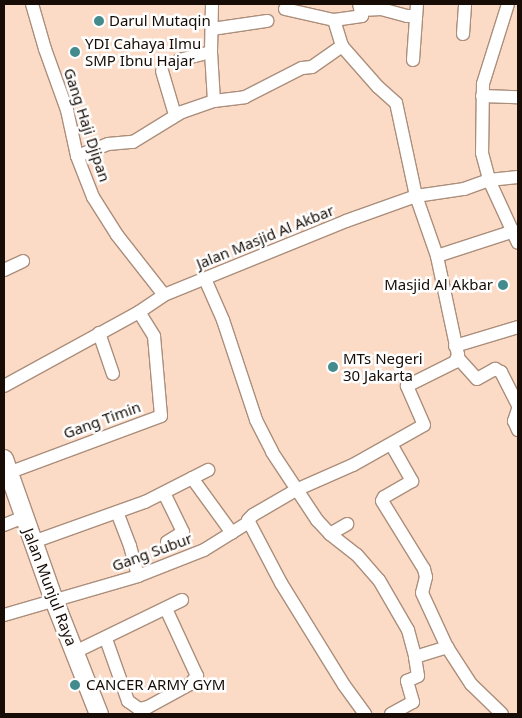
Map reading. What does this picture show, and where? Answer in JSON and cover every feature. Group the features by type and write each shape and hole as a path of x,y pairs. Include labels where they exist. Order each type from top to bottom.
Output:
{"street":[{"name":"Gang Haji Djipan","path":"32,4 45,49 67,110 77,156 101,212 164,295"},
{"path":"212,4 211,52 214,101"},
{"path":"463,34 465,4"},
{"path":"437,256 517,240 489,180 482,153 482,96 489,60 508,4"},
{"path":"285,9 334,20 362,16 361,7 381,8 407,16 417,10"},
{"path":"413,60 417,10"},
{"path":"334,20 342,46 378,87 396,103 416,196 437,256 456,352 477,379 495,369 501,372 518,405"},
{"path":"212,29 267,21"},
{"path":"77,156 108,144 133,142 175,115 214,101 244,97 302,68 312,67 342,46"},
{"path":"180,60 211,52"},
{"path":"162,71 175,115"},
{"path":"482,96 518,96"},
{"name":"Jalan Masjid Al Akbar","path":"4,386 139,312 164,295 346,221 416,196 464,189 489,180 518,177"},
{"path":"4,270 23,261"},
{"path":"205,279 223,320 256,420 272,452 296,490 330,534 357,555 379,580 408,630 418,676 407,681 412,702 391,714"},
{"name":"Gang Timin","path":"6,466 161,416 156,342 149,326 139,312"},
{"path":"456,352 518,327"},
{"path":"99,333 113,374"},
{"name":"Gang Subur","path":"4,615 138,576 204,550 249,522 248,520 253,515 296,490 353,465 424,425 407,386 455,362 456,352"},
{"path":"518,409 514,421 518,430"},
{"path":"391,444 412,482 384,497 382,501 426,573 422,593 446,647 471,684 502,714"},
{"name":"Jalan Munjul Raya","path":"6,466 54,600 99,714"},
{"path":"34,542 164,493 208,470"},
{"path":"192,478 232,533"},
{"path":"164,493 183,532 167,542"},
{"path":"117,512 130,546 138,576"},
{"path":"4,525 24,518"},
{"path":"249,522 286,591 344,685 365,714"},
{"path":"330,534 347,524"},
{"path":"75,652 106,639 182,600"},
{"path":"106,639 128,701 139,708 148,707 190,684 197,676 166,609"},
{"path":"415,657 446,647"}],"place":[{"name":"Darul Mutaqin","path":"99,21"},
{"name":"YDI Cahaya Ilmu SMP Ibnu Hajar","path":"75,52"},
{"name":"Masjid Al Akbar","path":"503,285"},
{"name":"MTs Negeri 30 Jakarta","path":"333,367"},
{"name":"CANCER ARMY GYM","path":"75,685"}]}
